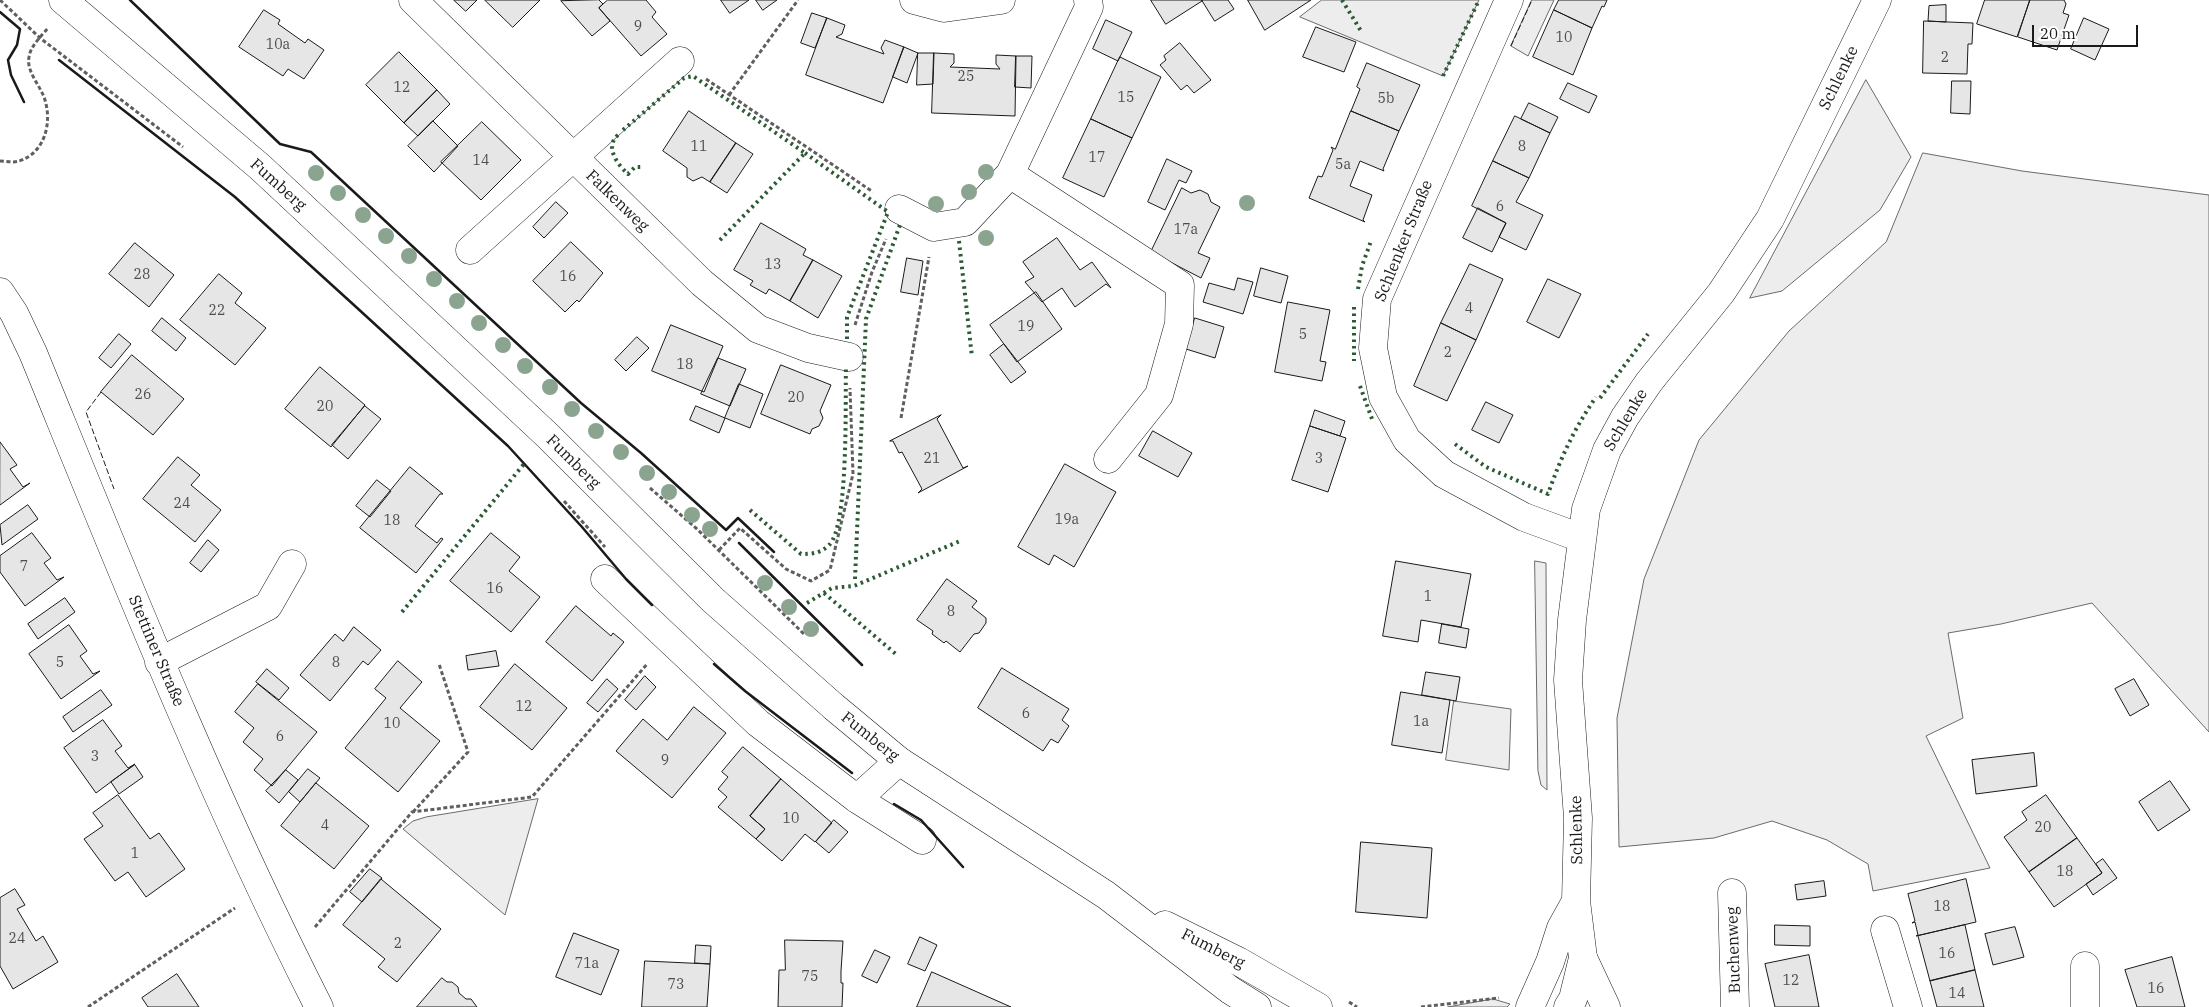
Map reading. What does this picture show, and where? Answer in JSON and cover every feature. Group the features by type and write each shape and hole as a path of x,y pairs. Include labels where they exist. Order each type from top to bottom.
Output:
{"street":[{"name":"Fumberg","path":"62,0 260,167 546,435 713,600 899,761 1106,895 1230,990 1257,1007"},
{"name":"Falkenweg","path":"413,0 572,158 702,283 758,330 808,348 849,357"},
{"path":"914,0 944,8 1000,0"},
{"path":"899,209 934,227 965,222 1010,174 1089,7 1088,0"},
{"name":"Schlenker Straße","path":"1509,0 1436,161 1377,299 1372,348 1383,397 1407,440 1444,474 1524,517 1581,538"},
{"name":"Schlenke","path":"1568,1007 1573,998 1583,958 1576,901 1578,818 1568,680 1572,620 1586,509 1607,450 1625,417 1649,382 1721,293 1770,218 1877,0"},
{"path":"470,250 680,61"},
{"path":"1010,174 1180,285 1179,324 1159,395 1108,460"},
{"name":"Stettiner Straße","path":"0,292 14,313 33,353 159,662 261,891 319,1007"},
{"path":"159,662 268,606 292,564"},
{"path":"604,579 758,723 857,799 922,840"},
{"path":"857,799 899,761"},
{"name":"Buchenweg","path":"1732,894 1735,1007"},
{"name":"Fumberg","path":"1106,895 1238,962 1329,1002"},
{"name":"Schlenke","path":"1530,1007 1550,962 1561,928 1576,901"},
{"path":"1885,930 1908,1007"},
{"path":"1583,958 1606,1007"},
{"path":"2085,966 2085,1007"}],"path":[{"path":"0,0 40,38"},
{"path":"729,95 798,0"},
{"path":"0,161 19,161 34,152 45,137 47,126 45,99 29,67 29,56 49,26"},
{"path":"901,418 934,227"},
{"path":"648,487 697,529 808,638"},
{"path":"412,812 532,797 654,655 672,644"},
{"path":"292,954 412,812 468,752 439,664"},
{"path":"88,1007 261,891"},
{"path":"1421,1007 1493,997 1502,998"},
{"path":"1329,1002 1357,1007"}],"shaded area":[{"path":"1322,0 1479,0 1443,76 1300,17"},
{"path":"1532,0 1554,0 1528,56 1511,46"},
{"path":"1866,80 1911,157 1880,210 1782,291 1750,298"},
{"path":"1923,153 2022,171 2209,195 2209,732 2092,603 2001,624 1948,633 1963,718 1926,736 1990,868 1873,891 1868,864 1827,840 1772,821 1714,838 1619,847 1617,718 1644,579 1699,440 1789,331 1886,242"},
{"path":"1535,561 1546,563 1547,790 1541,785 1538,771"},
{"path":"1454,701 1511,709 1509,770 1446,760"},
{"path":"538,799 505,915 403,829 413,821 426,817"},
{"path":"1493,999 1510,1004 1507,1007 1448,1007"}],"building":[{"path":"454,0 477,0 466,11"},
{"path":"485,0 540,0 513,27"},
{"path":"599,0 603,4 599,8 610,21 592,36 561,1"},
{"path":"608,0 646,0 656,12 652,17 667,34 641,56 599,8"},
{"path":"721,0 749,0 730,13"},
{"path":"756,0 777,0 763,10"},
{"path":"1151,0 1202,0 1202,1 1166,24"},
{"path":"1202,0 1228,0 1234,9 1215,21"},
{"path":"1248,0 1311,0 1265,30"},
{"path":"1559,0 1607,0 1604,7 1602,6 1592,28 1554,10"},
{"path":"1985,0 2030,0 2017,37 1977,24"},
{"path":"2030,0 2064,0 2066,4 2063,13 2069,15 2057,50 2018,37"},
{"path":"1946,5 1946,22 1928,21 1929,6"},
{"path":"264,10 280,20 278,24 305,43 308,39 324,50 304,79 288,69 283,76 239,47"},
{"path":"1554,10 1592,28 1573,75 1533,57"},
{"path":"812,13 827,18 815,48 801,43"},
{"path":"827,18 845,25 842,34 836,37 884,54 881,48 885,40 904,47 883,103 806,75"},
{"path":"2084,18 2109,29 2095,60 2071,49"},
{"path":"1106,20 1132,32 1118,61 1093,49"},
{"path":"1924,21 1973,23 1972,44 1968,44 1967,74 1923,73"},
{"path":"1316,27 1356,42 1344,72 1303,57"},
{"path":"1180,43 1211,80 1194,93 1187,85 1181,90 1160,65 1166,60 1164,56"},
{"path":"904,47 918,53 907,83 893,77"},
{"path":"399,52 437,90 404,123 366,85"},
{"path":"918,53 934,53 933,84 917,85"},
{"path":"934,53 954,54 954,63 950,67 1000,69 996,64 996,55 1016,56 1015,116 932,113"},
{"path":"1016,56 1032,56 1031,88 1015,87"},
{"path":"1120,57 1161,77 1132,138 1091,119"},
{"path":"1367,63 1420,85 1399,131 1351,111 1360,89 1357,87"},
{"path":"1952,81 1971,81 1970,114 1951,113"},
{"path":"1568,83 1597,96 1589,113 1560,99"},
{"path":"437,90 450,104 418,136 404,123"},
{"path":"1529,103 1558,117 1550,133 1521,119"},
{"path":"689,111 736,143 710,182 702,177 693,181 687,177 687,168 663,151"},
{"path":"1351,111 1399,131 1383,169 1384,171 1360,161 1350,186 1372,195 1363,220 1365,222 1309,198 1318,176 1322,177 1333,150 1331,147 1335,149"},
{"path":"1515,116 1550,133 1529,178 1493,161"},
{"path":"1091,119 1132,138 1104,197 1063,178"},
{"path":"433,121 458,146 434,172 408,146"},
{"path":"482,122 521,160 481,200 441,162"},
{"path":"736,143 753,154 727,193 710,182"},
{"path":"1167,159 1192,171 1186,183 1179,180 1165,210 1148,202"},
{"path":"1493,161 1529,178 1516,202 1543,215 1526,250 1499,237 1506,223 1472,206"},
{"path":"1182,188 1191,193 1200,190 1208,194 1211,202 1220,207 1198,253 1210,258 1201,278 1151,252"},
{"path":"556,202 568,213 544,238 533,227"},
{"path":"1478,208 1506,223 1492,252 1463,238"},
{"path":"761,223 806,249 803,255 813,260 790,301 769,289 766,294 750,285 753,281 734,270"},
{"path":"1057,238 1080,270 1092,262 1111,288 1106,284 1075,307 1062,288 1042,302 1025,282 1034,277 1023,262"},
{"path":"571,242 603,273 579,302 577,300 565,312 533,281"},
{"path":"135,243 174,275 149,307 109,274"},
{"path":"907,258 923,261 918,295 901,292"},
{"path":"813,260 842,276 818,318 790,301"},
{"path":"1470,264 1503,279 1476,340 1441,323"},
{"path":"1261,268 1288,276 1281,303 1254,296"},
{"path":"219,274 242,293 235,303 266,328 235,365 180,320"},
{"path":"1238,278 1253,282 1243,314 1203,302 1209,283 1234,290"},
{"path":"1548,279 1581,294 1559,338 1527,322"},
{"path":"1036,292 1062,329 1017,362 990,325"},
{"path":"1288,302 1330,310 1320,361 1326,362 1322,381 1275,372"},
{"path":"162,318 186,338 176,351 152,331"},
{"path":"1195,318 1224,327 1215,358 1186,349"},
{"path":"1441,323 1476,340 1447,401 1414,386"},
{"path":"671,325 723,346 704,392 652,371"},
{"path":"119,334 131,344 111,368 99,358"},
{"path":"637,337 649,348 626,371 615,360"},
{"path":"1004,344 1026,372 1011,383 990,355"},
{"path":"132,355 184,399 153,435 101,392"},
{"path":"718,358 746,369 730,406 701,394"},
{"path":"781,365 831,385 820,411 823,418 819,426 812,429 810,434 761,414"},
{"path":"320,367 365,405 331,447 285,409"},
{"path":"739,384 763,394 750,428 725,418"},
{"path":"1486,402 1513,415 1499,443 1472,430"},
{"path":"365,406 381,419 348,459 332,445"},
{"path":"696,406 725,418 719,433 690,420"},
{"path":"1315,410 1345,421 1340,436 1310,426"},
{"path":"941,415 937,419 963,468 968,466 918,493 922,489 902,452 899,453 893,441 890,441"},
{"path":"1310,426 1346,438 1328,492 1292,480"},
{"path":"1153,431 1192,453 1178,477 1139,456"},
{"path":"0,442 17,465 10,469 23,487 30,483 0,505"},
{"path":"178,457 200,475 191,485 221,510 195,542 143,499"},
{"path":"1065,464 1116,492 1074,567 1054,555 1049,565 1018,547"},
{"path":"410,467 443,494 440,494 415,526 437,543 441,538 443,539 416,573 360,528"},
{"path":"377,480 391,491 370,517 356,506"},
{"path":"28,505 38,519 2,545 0,525"},
{"path":"32,533 51,558 44,563 57,580 64,577 25,606 0,572 0,556"},
{"path":"491,533 520,557 509,571 540,597 511,632 450,581"},
{"path":"208,540 219,550 201,572 190,563"},
{"path":"1396,561 1471,574 1461,627 1421,620 1418,642 1383,636"},
{"path":"947,579 977,601 972,607 986,618 986,623 979,633 974,634 960,652 946,641 944,643 932,634 933,631 917,620"},
{"path":"65,598 75,612 38,639 28,624"},
{"path":"576,606 611,636 613,633 624,642 592,681 546,642"},
{"path":"1442,624 1469,629 1466,648 1439,643"},
{"path":"69,625 87,651 80,656 93,674 100,671 61,699 29,654"},
{"path":"354,627 381,650 368,665 363,661 330,701 300,675 335,634 343,641"},
{"path":"496,651 499,666 468,670 466,656"},
{"path":"398,661 422,682 400,708 440,741 398,792 345,748 386,698 375,689"},
{"path":"515,664 567,708 532,750 480,707"},
{"path":"1002,668 1069,709 1062,720 1069,726 1058,743 1051,739 1043,751 978,708"},
{"path":"267,669 289,688 279,700 256,682"},
{"path":"1426,672 1460,677 1456,701 1422,695"},
{"path":"645,676 656,687 636,710 625,700"},
{"path":"607,679 618,689 598,712 587,703"},
{"path":"2134,679 2149,705 2130,716 2115,689"},
{"path":"258,684 317,732 272,786 254,770 263,759 243,742 254,728 235,712"},
{"path":"101,690 112,705 73,732 63,717"},
{"path":"1401,692 1450,700 1442,753 1392,745"},
{"path":"694,707 726,733 672,798 616,751 643,719 667,740"},
{"path":"103,720 122,746 115,751 128,768 135,764 96,793 64,748"},
{"path":"743,747 781,779 750,816 765,829 756,839 718,807 727,797 718,789 728,777 722,772"},
{"path":"2034,753 2037,786 1976,794 1972,760"},
{"path":"135,765 143,777 119,794 111,782"},
{"path":"308,769 320,778 300,802 289,792"},
{"path":"286,770 298,780 279,803 266,791"},
{"path":"781,779 832,823 815,842 805,834 782,861 756,839 765,829 750,816"},
{"path":"2170,781 2190,810 2158,831 2139,802"},
{"path":"316,783 369,826 334,869 281,826"},
{"path":"118,795 150,839 159,833 185,869 146,897 128,872 115,881 84,839 103,826 93,813"},
{"path":"2046,795 2077,838 2029,872 2004,837 2027,820 2022,812"},
{"path":"834,820 848,832 829,853 816,842"},
{"path":"2077,838 2102,873 2054,907 2029,872"},
{"path":"1361,842 1432,848 1427,918 1356,912"},
{"path":"2103,859 2117,878 2093,895 2086,884 2102,873 2096,864"},
{"path":"370,869 382,878 362,902 350,892"},
{"path":"381,879 441,929 397,982 378,967 385,959 343,925"},
{"path":"1966,879 1976,922 1916,936 1918,935 1915,922 1912,923 1915,921 1908,894"},
{"path":"1824,881 1826,896 1797,900 1795,885"},
{"path":"15,889 25,905 17,909 36,941 43,936 58,962 13,989 0,966 0,898"},
{"path":"1775,925 1810,926 1810,946 1775,945"},
{"path":"1965,925 1975,970 1930,981 1918,936"},
{"path":"2015,927 2024,957 1993,965 1985,934"},
{"path":"574,933 619,950 601,995 556,977"},
{"path":"920,937 937,945 925,971 908,964"},
{"path":"785,940 843,941 841,971 841,983 843,983 842,1007 778,1007 779,970 785,970"},
{"path":"696,945 711,946 710,964 695,963"},
{"path":"875,950 890,957 877,983 862,976"},
{"path":"1809,955 1819,1007 1775,1007 1765,964"},
{"path":"2172,957 2185,1007 2137,1007 2125,970"},
{"path":"645,961 710,964 707,1007 642,1007"},
{"path":"1975,970 1984,1007 1937,1007 1930,981"},
{"path":"932,972 1011,1007 917,1007"},
{"path":"177,974 199,1007 148,1007 142,998"},
{"path":"442,978 447,982 452,982 458,987 459,993 466,999 471,999 477,1007 417,1007"}],"hedge":[{"path":"1342,0 1361,31"},
{"path":"1443,76 1479,0"},
{"path":"623,130 684,78 693,76 805,153 719,241"},
{"path":"618,135 614,140 612,150 620,166 628,174 635,167 643,167"},
{"path":"805,153 888,212 847,317 847,339"},
{"path":"855,579 866,319 901,222"},
{"path":"959,241 972,357"},
{"path":"1358,289 1362,266 1371,241"},
{"path":"1354,307 1354,361"},
{"path":"1600,398 1648,334"},
{"path":"750,510 801,554 823,550 829,545 835,533 840,514 843,489 846,367"},
{"path":"1360,386 1372,419"},
{"path":"1455,444 1486,467 1548,494 1569,444 1581,420 1596,397"},
{"path":"402,612 524,464"},
{"path":"807,603 832,588 854,586 960,541"},
{"path":"824,593 897,655"}],"fence":[{"path":"1511,46 1532,0"},
{"path":"101,392 86,412 114,489"}],"wall":[{"path":"130,0 280,144 311,152 581,403 641,453 726,530 738,518 774,552"},
{"path":"0,12 20,29 17,45 8,60 11,75 24,102"},
{"path":"59,60 235,197 508,446 582,527 626,579 652,605"},
{"path":"739,543 862,665"},
{"path":"714,664 745,691 852,773"},
{"path":"894,804 921,820 963,867"}]}
